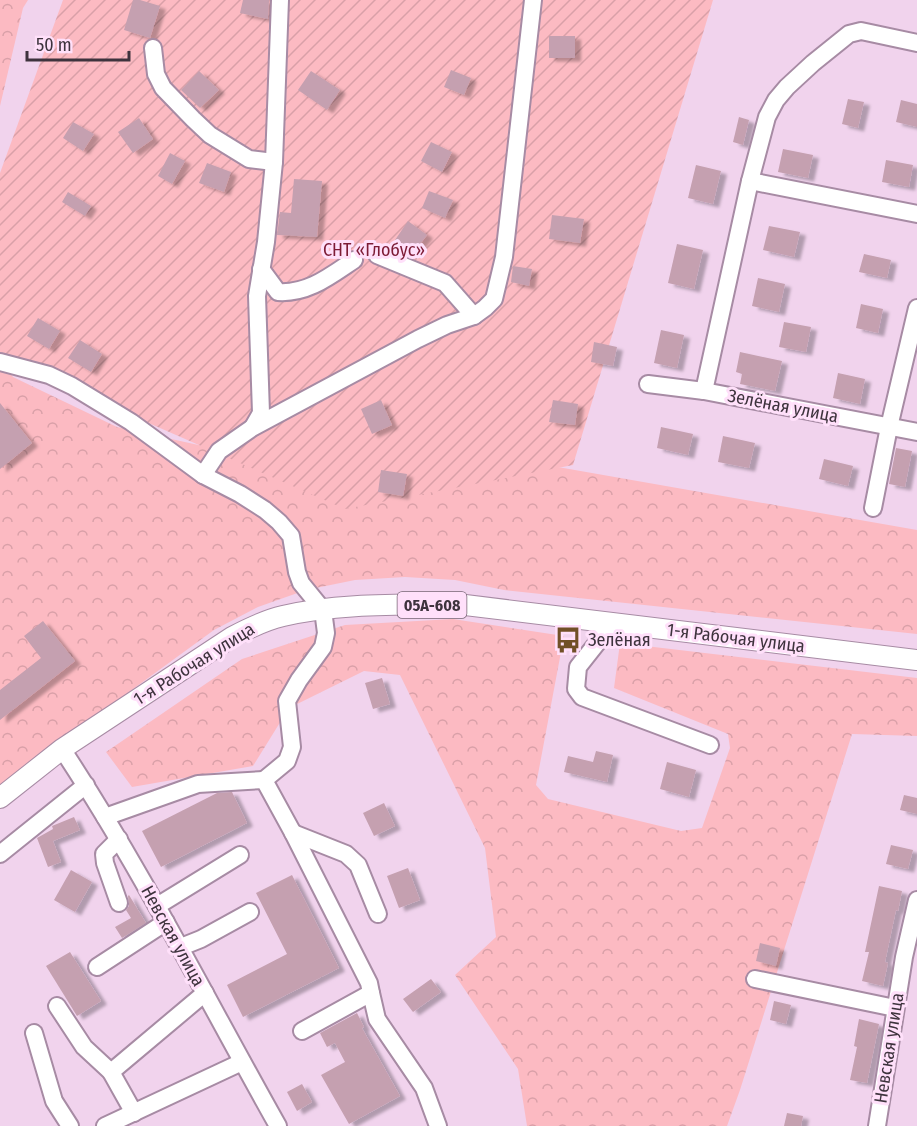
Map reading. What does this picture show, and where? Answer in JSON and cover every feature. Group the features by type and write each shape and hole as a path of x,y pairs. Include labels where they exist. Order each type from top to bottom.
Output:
{"main road":[{"name":"1-я Рабочая улица","path":"0,798 62,749 232,636 257,624 283,616 385,605 457,604 917,660"}],"lane":[{"path":"252,428 261,413 257,310 274,162 280,0"},
{"path":"203,476 219,451 252,428 418,339 447,325 474,316 494,299 504,257 533,0"},
{"path":"704,391 750,181 767,117 776,100 813,63 849,34 861,31 917,43"},
{"path":"153,48 156,74 163,87 193,119 210,135 249,159 274,162"},
{"path":"750,181 917,214"},
{"path":"377,255 445,283 474,316"},
{"path":"261,269 278,292 290,293 320,284 354,260"},
{"path":"873,508 917,308"},
{"path":"0,362 49,375 72,386 131,422 203,476 240,494 265,510 287,530 293,544 301,584 323,610 326,633 322,647 286,701 292,747 287,761 264,780 198,783 105,817"},
{"name":"Зелёная улица","path":"648,384 704,391 917,432"},
{"path":"612,624 578,667 576,689 582,697 710,745"},
{"name":"Невская улица","path":"62,749 119,839 181,947 278,1126"},
{"path":"264,780 369,982 377,1019 424,1088 438,1126"},
{"path":"0,854 86,785"},
{"path":"293,833 346,854 358,865 378,914"},
{"path":"119,839 105,854 105,863 119,903"},
{"path":"157,906 240,855"},
{"name":"Невская улица","path":"877,1126 895,1008 910,959 917,900"},
{"path":"181,947 201,939 250,912"},
{"path":"97,968 166,922"},
{"path":"755,979 895,1008"},
{"path":"111,1072 205,993"},
{"path":"302,1030 370,993"},
{"path":"57,1006 84,1047 111,1072 134,1113"},
{"path":"34,1033 54,1101 70,1126"},
{"path":"105,1126 242,1062"},
{"path":"423,1126 424,1088"}],"green space":[{"path":"0,0 28,0 23,8 0,106"},
{"name":"СНТ «Глобус»","path":"63,0 713,0 573,465 345,509 0,358 0,173"},
{"path":"0,359 13,377 117,427 320,472 490,455 917,530 917,634 504,590 455,580 405,577 355,580 306,590 258,607 214,630 0,786"},
{"path":"453,619 564,636 536,785 548,799 681,831 702,828 730,748 728,734 614,688 620,643 917,678 917,736 852,734 727,1126 527,1126 518,1069 455,975 496,937 485,848 400,675 364,671 289,708 253,766 132,787 106,752 242,659 345,625"}],"building":[{"path":"133,0 160,6 150,38 124,30"},
{"path":"243,0 269,0 268,19 240,13"},
{"path":"549,36 575,36 575,58 549,58"},
{"path":"451,70 471,78 464,95 444,87"},
{"path":"199,71 219,90 200,108 181,90"},
{"path":"311,71 340,90 327,110 298,90"},
{"path":"848,99 864,102 858,128 842,124"},
{"path":"901,100 917,104 917,127 896,122"},
{"path":"739,117 749,120 743,145 733,142"},
{"path":"139,118 153,139 133,153 118,132"},
{"path":"73,122 94,134 83,151 63,138"},
{"path":"431,142 452,152 442,172 421,161"},
{"path":"783,149 813,155 808,178 778,172"},
{"path":"170,153 185,161 172,184 158,176"},
{"path":"886,160 913,165 909,187 882,182"},
{"path":"207,163 231,172 224,192 199,183"},
{"path":"696,165 721,171 713,204 688,198"},
{"path":"294,179 322,181 317,237 277,235 280,212 291,213"},
{"path":"429,191 453,200 445,218 422,208"},
{"path":"68,192 91,206 85,216 62,202"},
{"path":"552,215 584,219 580,243 549,239"},
{"path":"408,221 427,235 413,253 395,240"},
{"path":"769,226 800,232 794,257 763,250"},
{"path":"677,244 703,250 694,289 668,283"},
{"path":"864,254 891,260 887,278 859,272"},
{"path":"513,266 532,269 529,286 511,282"},
{"path":"758,278 785,284 779,312 752,306"},
{"path":"861,304 883,309 878,333 856,328"},
{"path":"38,318 60,331 49,349 27,336"},
{"path":"784,322 811,327 806,352 779,347"},
{"path":"661,330 684,335 677,368 654,363"},
{"path":"80,340 102,354 91,372 68,358"},
{"path":"594,342 617,347 613,366 591,362"},
{"path":"740,352 782,361 775,391 740,384 742,374 736,372"},
{"path":"838,373 865,379 860,404 833,398"},
{"path":"381,400 392,425 372,434 361,409"},
{"path":"553,400 578,404 575,425 549,422"},
{"path":"0,403 32,443 0,469"},
{"path":"661,427 693,434 688,455 657,448"},
{"path":"723,436 755,443 749,468 718,462"},
{"path":"896,448 912,451 905,487 889,484"},
{"path":"824,459 853,466 848,486 819,479"},
{"path":"381,470 407,474 403,496 378,492"},
{"path":"43,621 75,661 0,720 0,690 41,658 24,636"},
{"path":"382,678 390,704 373,709 365,683"},
{"path":"596,751 613,755 607,782 564,772 568,756 593,762"},
{"path":"667,762 696,770 689,797 660,789"},
{"path":"232,792 247,823 161,867 142,831 217,793"},
{"path":"904,795 917,798 917,814 900,810"},
{"path":"384,803 395,826 374,836 363,813"},
{"path":"74,817 80,830 53,841 61,862 48,867 37,838 53,829 52,826"},
{"path":"891,845 913,850 908,869 886,864"},
{"path":"408,868 420,900 399,908 387,876"},
{"path":"71,870 92,882 75,912 54,900"},
{"path":"292,875 339,968 243,1017 227,985 287,954 256,893"},
{"path":"879,886 902,891 885,962 888,963 883,986 862,981 869,952 865,952"},
{"path":"129,895 146,923 122,938 115,927 131,918 126,910 129,906"},
{"path":"760,943 780,948 776,966 756,961"},
{"path":"70,952 101,1001 77,1016 46,966"},
{"path":"431,979 441,992 413,1012 403,999"},
{"path":"774,1001 791,1005 786,1024 770,1020"},
{"path":"357,1013 364,1027 362,1028 400,1096 349,1124 321,1075 345,1062 335,1043 327,1047 320,1033"},
{"path":"859,1019 879,1024 867,1083 850,1080 857,1047 854,1046"},
{"path":"302,1084 312,1102 297,1111 287,1092"},
{"path":"787,1113 803,1116 801,1126 784,1126"}],"place":[{"name":"Зелёная","path":"568,640"}]}
